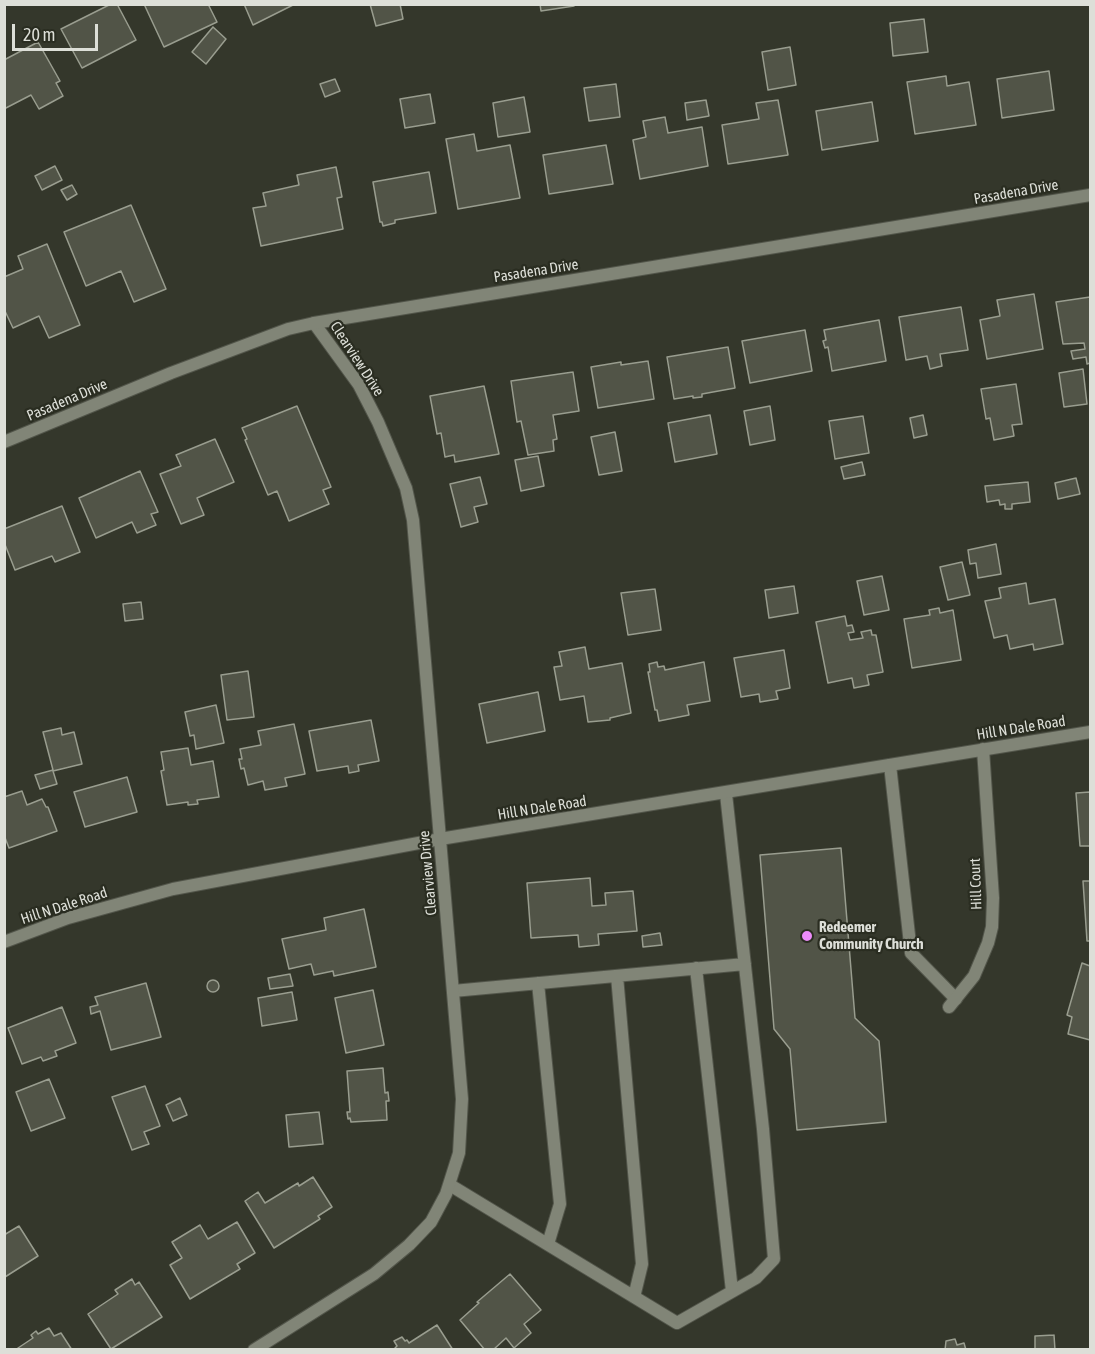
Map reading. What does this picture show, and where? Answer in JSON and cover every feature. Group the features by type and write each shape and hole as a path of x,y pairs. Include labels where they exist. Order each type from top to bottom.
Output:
{"street":[{"name":"Pasadena Drive","path":"4,442 171,373 288,329 314,323 1090,195"},
{"name":"Clearview Drive","path":"254,1350 374,1274 409,1245 431,1222 450,1185 459,1153 462,1099 413,520 408,498 378,422 359,385 314,323"},
{"name":"Hill N Dale Road","path":"4,942 68,918 173,889 440,839 726,794 1090,732"},
{"name":"Hill Court","path":"890,765 911,953 953,1003 974,976 992,927 993,898 983,749"},
{"path":"450,1185 677,1323 756,1278 774,1259 726,794"},
{"path":"453,991 745,964"},
{"path":"696,968 732,1291"},
{"path":"617,976 642,1264 634,1297"},
{"path":"538,983 560,1204 548,1244"}],"building":[{"path":"111,4 117,4 136,40 82,68 61,29"},
{"path":"144,4 208,4 217,22 164,47"},
{"path":"244,4 295,4 253,25"},
{"path":"370,4 400,4 403,19 376,26"},
{"path":"540,4 574,4 574,6 541,11"},
{"path":"924,19 928,52 893,56 890,23"},
{"path":"213,27 226,39 206,64 192,52"},
{"path":"38,42 60,81 56,83 63,96 39,109 31,95 4,109 4,60"},
{"path":"790,47 796,85 768,90 762,52"},
{"path":"1049,71 1054,110 1002,118 997,79"},
{"path":"946,76 947,86 969,82 976,125 915,134 907,82"},
{"path":"335,79 340,91 325,97 320,84"},
{"path":"616,84 620,117 589,121 584,88"},
{"path":"430,94 435,123 405,128 400,99"},
{"path":"524,97 530,132 498,137 493,103"},
{"path":"706,100 709,116 687,120 685,103"},
{"path":"778,100 788,155 728,164 722,125 759,119 756,103"},
{"path":"872,102 878,141 822,150 816,111"},
{"path":"665,117 668,133 702,127 708,166 640,179 633,140 646,137 643,121"},
{"path":"474,134 477,151 510,145 520,198 458,209 446,139"},
{"path":"606,145 613,184 549,194 543,155"},
{"path":"55,166 62,180 42,190 35,176"},
{"path":"336,167 342,197 337,198 343,229 261,246 253,208 266,206 263,193 299,185 297,175"},
{"path":"429,172 436,213 395,220 395,223 383,226 380,222 373,182"},
{"path":"72,185 77,194 67,200 61,190"},
{"path":"131,205 166,289 134,302 121,271 86,286 64,232"},
{"path":"47,244 80,325 49,338 39,316 13,328 4,309 4,277 23,269 18,256"},
{"path":"1034,294 1043,349 987,359 980,320 1000,316 997,300"},
{"path":"1090,297 1090,363 1087,364 1086,357 1073,359 1071,351 1085,349 1084,343 1063,344 1056,302"},
{"path":"961,307 968,350 940,354 942,366 930,369 927,356 906,360 899,317"},
{"path":"879,320 886,361 832,371 828,347 825,348 823,341 826,340 824,330"},
{"path":"805,330 812,371 750,383 742,341"},
{"path":"728,347 735,388 702,394 702,397 674,399 667,357"},
{"path":"648,361 654,399 598,408 591,367 621,362 621,365"},
{"path":"1083,369 1087,404 1064,407 1059,373"},
{"path":"573,372 579,411 553,415 557,439 553,440 554,451 528,455 521,421 517,422 511,381"},
{"path":"1016,384 1022,424 1012,425 1014,436 994,440 990,418 986,419 981,389"},
{"path":"484,386 499,454 455,462 454,455 445,457 441,433 437,434 430,396"},
{"path":"297,406 331,487 323,490 329,504 289,521 277,491 268,495 242,428"},
{"path":"770,406 775,440 750,445 744,411"},
{"path":"710,415 717,454 675,462 668,423"},
{"path":"923,415 927,435 914,438 910,418"},
{"path":"863,416 869,453 835,459 829,421"},
{"path":"615,432 622,471 599,475 591,437"},
{"path":"215,439 234,482 197,498 204,515 181,524 160,474 181,466 176,455"},
{"path":"538,456 544,486 521,491 515,460"},
{"path":"862,462 865,475 844,479 841,467"},
{"path":"140,471 158,512 151,514 156,525 137,533 132,522 96,538 79,498"},
{"path":"480,477 487,504 474,507 478,522 461,527 450,484"},
{"path":"1076,478 1080,494 1058,499 1055,483"},
{"path":"1028,482 1030,502 1012,504 1012,509 1005,509 1005,504 1000,505 999,500 987,502 985,486"},
{"path":"62,506 80,552 55,562 52,556 15,570 4,542 4,529"},
{"path":"996,544 1001,574 978,578 976,563 970,564 968,550"},
{"path":"962,562 970,595 948,600 940,567"},
{"path":"882,576 889,610 864,615 857,581"},
{"path":"1026,583 1029,604 1055,599 1063,644 1034,650 1033,644 1010,649 1007,635 994,638 985,601 1001,598 999,588"},
{"path":"794,586 798,613 769,618 765,590"},
{"path":"655,589 661,630 628,635 621,593"},
{"path":"141,602 143,619 125,621 123,604"},
{"path":"939,608 940,613 953,610 961,660 912,668 904,619 930,615 929,610"},
{"path":"845,616 847,626 852,625 854,632 848,633 850,640 863,638 861,632 871,630 872,635 876,635 883,672 867,675 869,685 854,688 852,678 828,683 816,622"},
{"path":"585,647 589,669 622,663 631,713 610,718 610,720 588,722 584,696 560,700 554,667 562,666 559,652"},
{"path":"784,650 790,688 776,691 778,699 760,702 759,694 741,697 734,658"},
{"path":"657,662 658,667 664,666 665,670 704,662 710,701 687,705 689,715 659,721 648,672 650,672 649,664"},
{"path":"248,671 254,717 227,720 221,675"},
{"path":"538,692 545,731 487,743 479,704"},
{"path":"216,705 224,743 196,749 194,735 190,736 185,712"},
{"path":"371,720 379,761 358,765 359,771 349,773 348,766 317,771 309,731"},
{"path":"294,724 305,774 285,778 287,786 265,790 263,781 248,785 244,768 241,769 240,749 261,745 258,731"},
{"path":"61,728 62,735 74,732 82,764 53,771 57,784 40,789 35,775 53,770 43,732"},
{"path":"188,748 191,765 213,761 219,797 197,800 198,804 188,805 188,802 167,805 161,771 164,770 161,752"},
{"path":"127,777 137,812 85,827 74,792"},
{"path":"22,791 27,805 42,799 48,807 57,831 9,848 4,835 4,797"},
{"path":"1090,792 1090,846 1080,846 1076,793"},
{"name":"Redeemer Community Church","path":"841,848 855,1018 879,1041 886,1122 797,1130 790,1049 774,1029 760,855"},
{"path":"590,878 592,906 606,905 605,893 633,891 637,931 598,934 599,945 579,947 578,935 531,938 527,883"},
{"path":"1083,881 1090,881 1090,941 1087,941"},
{"path":"364,909 376,967 334,976 333,971 314,975 311,964 289,969 282,939 326,930 324,918"},
{"path":"660,933 662,945 643,947 642,936"},
{"path":"1082,963 1090,966 1090,1040 1068,1034 1072,1017 1067,1015"},
{"path":"290,974 293,986 270,989 268,978"},
{"path":"215,980 219,986 215,992 211,992 207,984"},
{"path":"146,983 161,1037 111,1050 100,1011 91,1014 90,1007 98,1005 95,997"},
{"path":"373,990 384,1045 346,1053 335,998"},
{"path":"292,992 297,1020 262,1026 258,998"},
{"path":"62,1007 76,1043 55,1051 57,1056 43,1061 41,1057 22,1064 8,1028"},
{"path":"383,1068 385,1093 388,1092 389,1101 386,1101 387,1120 351,1122 347,1112 350,1112 347,1071"},
{"path":"49,1079 65,1118 31,1131 16,1092"},
{"path":"145,1086 160,1126 144,1132 149,1144 132,1150 112,1097"},
{"path":"180,1098 187,1115 173,1121 166,1105"},
{"path":"319,1112 323,1144 289,1147 286,1115"},
{"path":"313,1177 332,1207 318,1216 320,1219 274,1248 245,1201 258,1192 265,1203 298,1183 299,1186"},
{"path":"237,1222 255,1253 237,1264 240,1269 190,1299 170,1265 182,1258 172,1242 200,1225 208,1239"},
{"path":"19,1226 38,1256 5,1277 4,1235"},
{"path":"510,1274 541,1310 524,1324 531,1333 514,1348 506,1338 493,1350 485,1350 460,1320"},
{"path":"132,1279 135,1285 139,1282 162,1317 111,1349 88,1314 118,1294 115,1290"},
{"path":"437,1325 453,1350 396,1350 397,1346 394,1341 402,1337 409,1343"},
{"path":"49,1328 54,1336 61,1333 72,1350 15,1350 33,1338 31,1335 36,1331 38,1334"},
{"path":"1054,1335 1055,1350 1035,1350 1035,1336"},
{"path":"955,1339 957,1345 964,1343 966,1350 945,1350 946,1341"}],"place":[{"name":"Redeemer Community Church","path":"807,936"}]}
